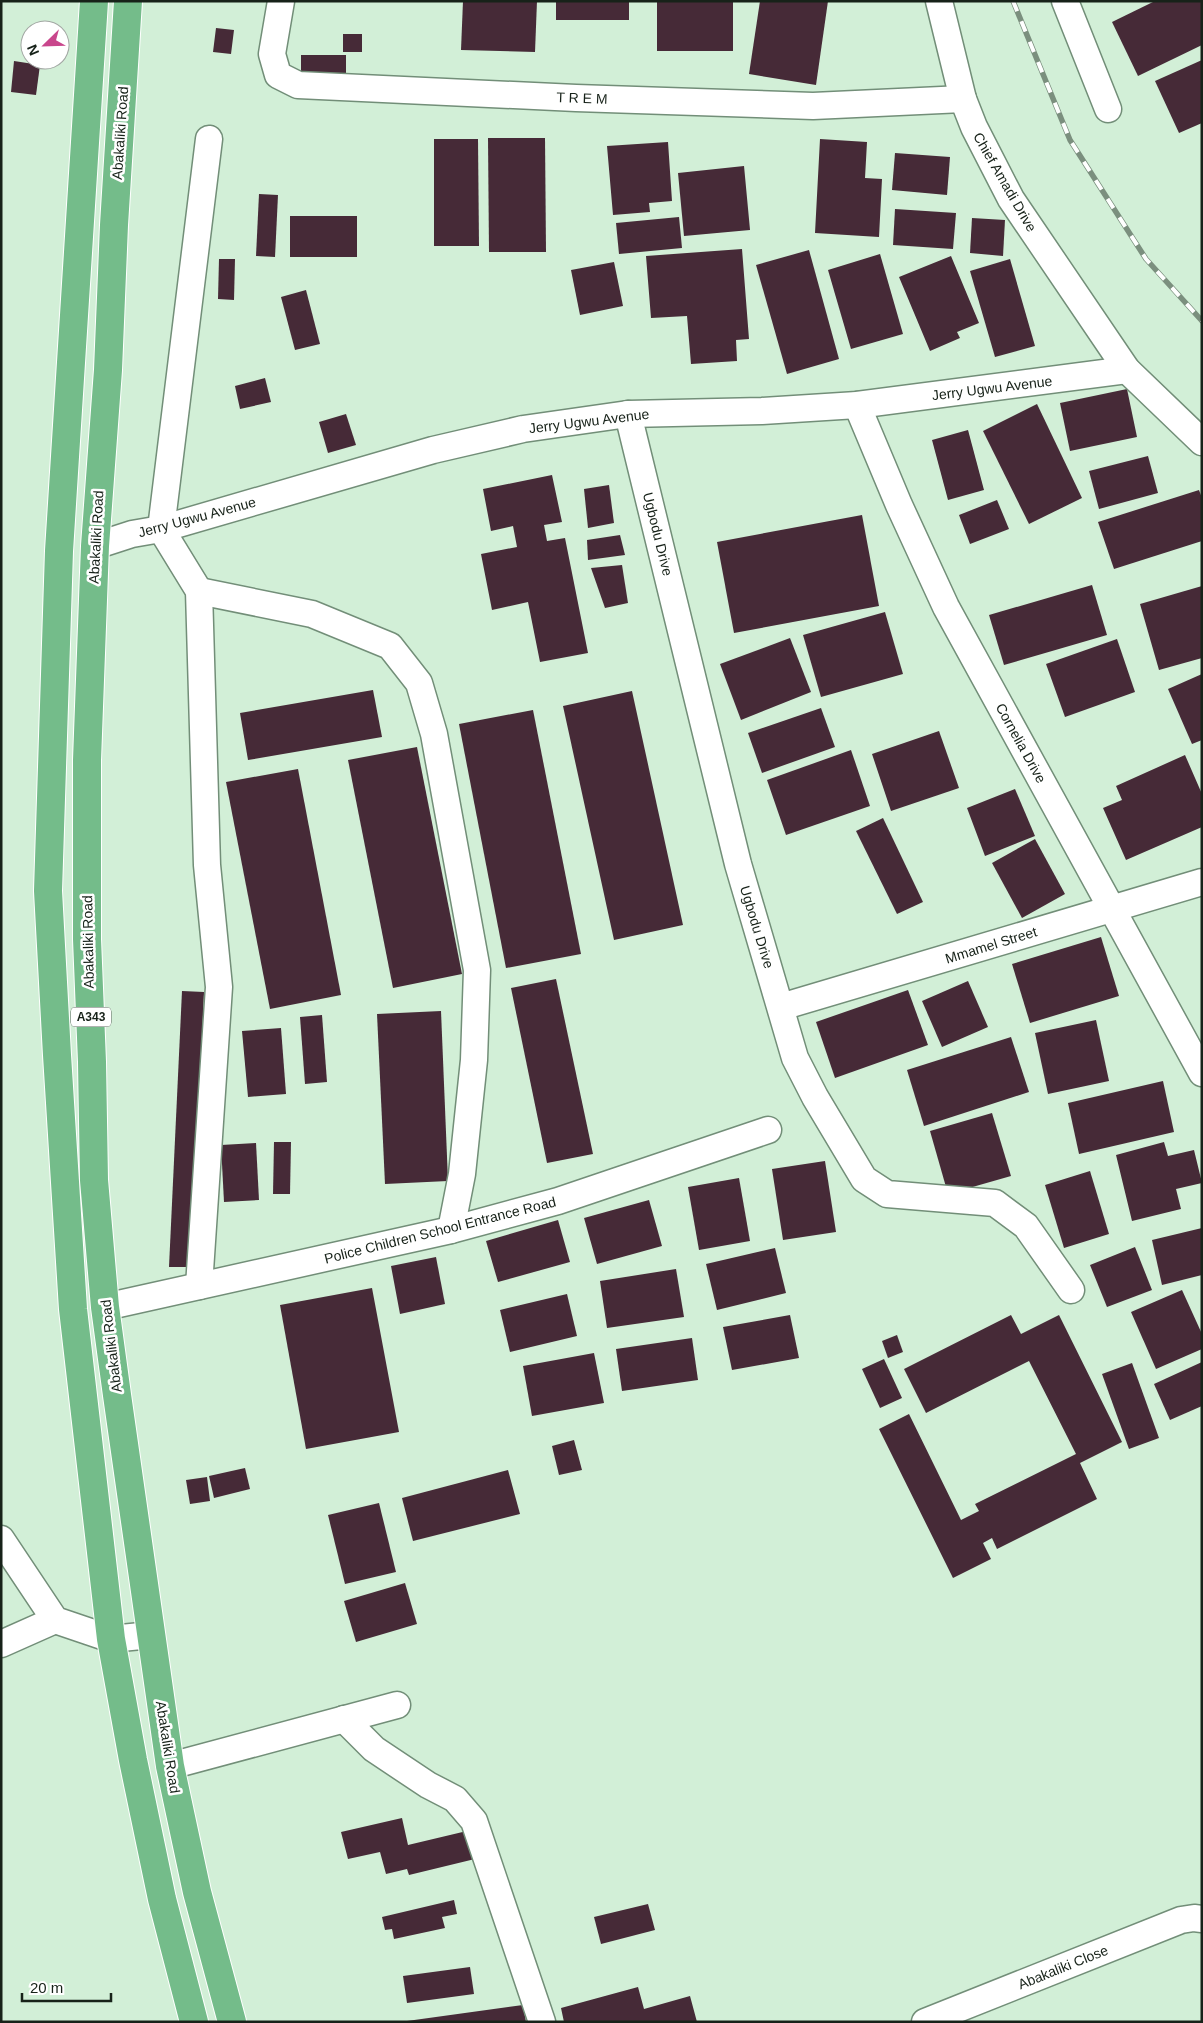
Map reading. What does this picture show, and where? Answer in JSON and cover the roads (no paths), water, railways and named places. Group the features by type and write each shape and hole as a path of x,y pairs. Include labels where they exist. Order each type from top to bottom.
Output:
{"highway":[{"name":"A343","path":"94,1 59,551 48,891 56,1055 73,1309 111,1639 133,1760 162,1899 194,2022"},
{"name":"Abakaliki Road","path":"128,1 113,244 108,370 95,546 87,760 87,939 94,1180 105,1307 133,1517 170,1766 197,1892 232,2022"}],"street":[{"name":"T R E M","path":"281,1 272,54 278,75 298,85 576,98 814,106 963,99"},
{"name":"Chief Amadi Drive","path":"939,1 963,99 974,127 1011,199 1127,370 1202,442"},
{"path":"1065,1 1108,109"},
{"path":"199,1286 219,987 207,864 199,591 161,529 209,139"},
{"name":"Jerry Ugwu Avenue","path":"95,546 132,534 161,529 433,450 523,429 628,414 762,411 857,405 1127,370"},
{"name":"Cornelia Drive","path":"857,405 899,505 946,607 1202,1073"},
{"name":"Ugbodu Drive","path":"628,414 738,864 795,1058 864,1179 887,1194 994,1203 1026,1226 1071,1290"},
{"path":"199,591 312,614 382,642 390,646 419,683 434,734 476,970 474,1060 462,1174 451,1230"},
{"name":"Mmamel Street","path":"781,1008 1202,882"},
{"name":"Police Children School Entrance Road","path":"105,1307 451,1230 558,1202 768,1130"},
{"path":"1,1539 55,1620 111,1639 151,1635"},
{"path":"1,1644 55,1620"},
{"path":"170,1766 397,1704"},
{"path":"344,1719 374,1749 428,1785 454,1799 474,1821 542,2022"},
{"name":"Abakaliki Close","path":"925,2022 1181,1920 1202,1919"}],"railway":[{"path":"1013,1 1070,140 1146,259 1202,321"}]}
